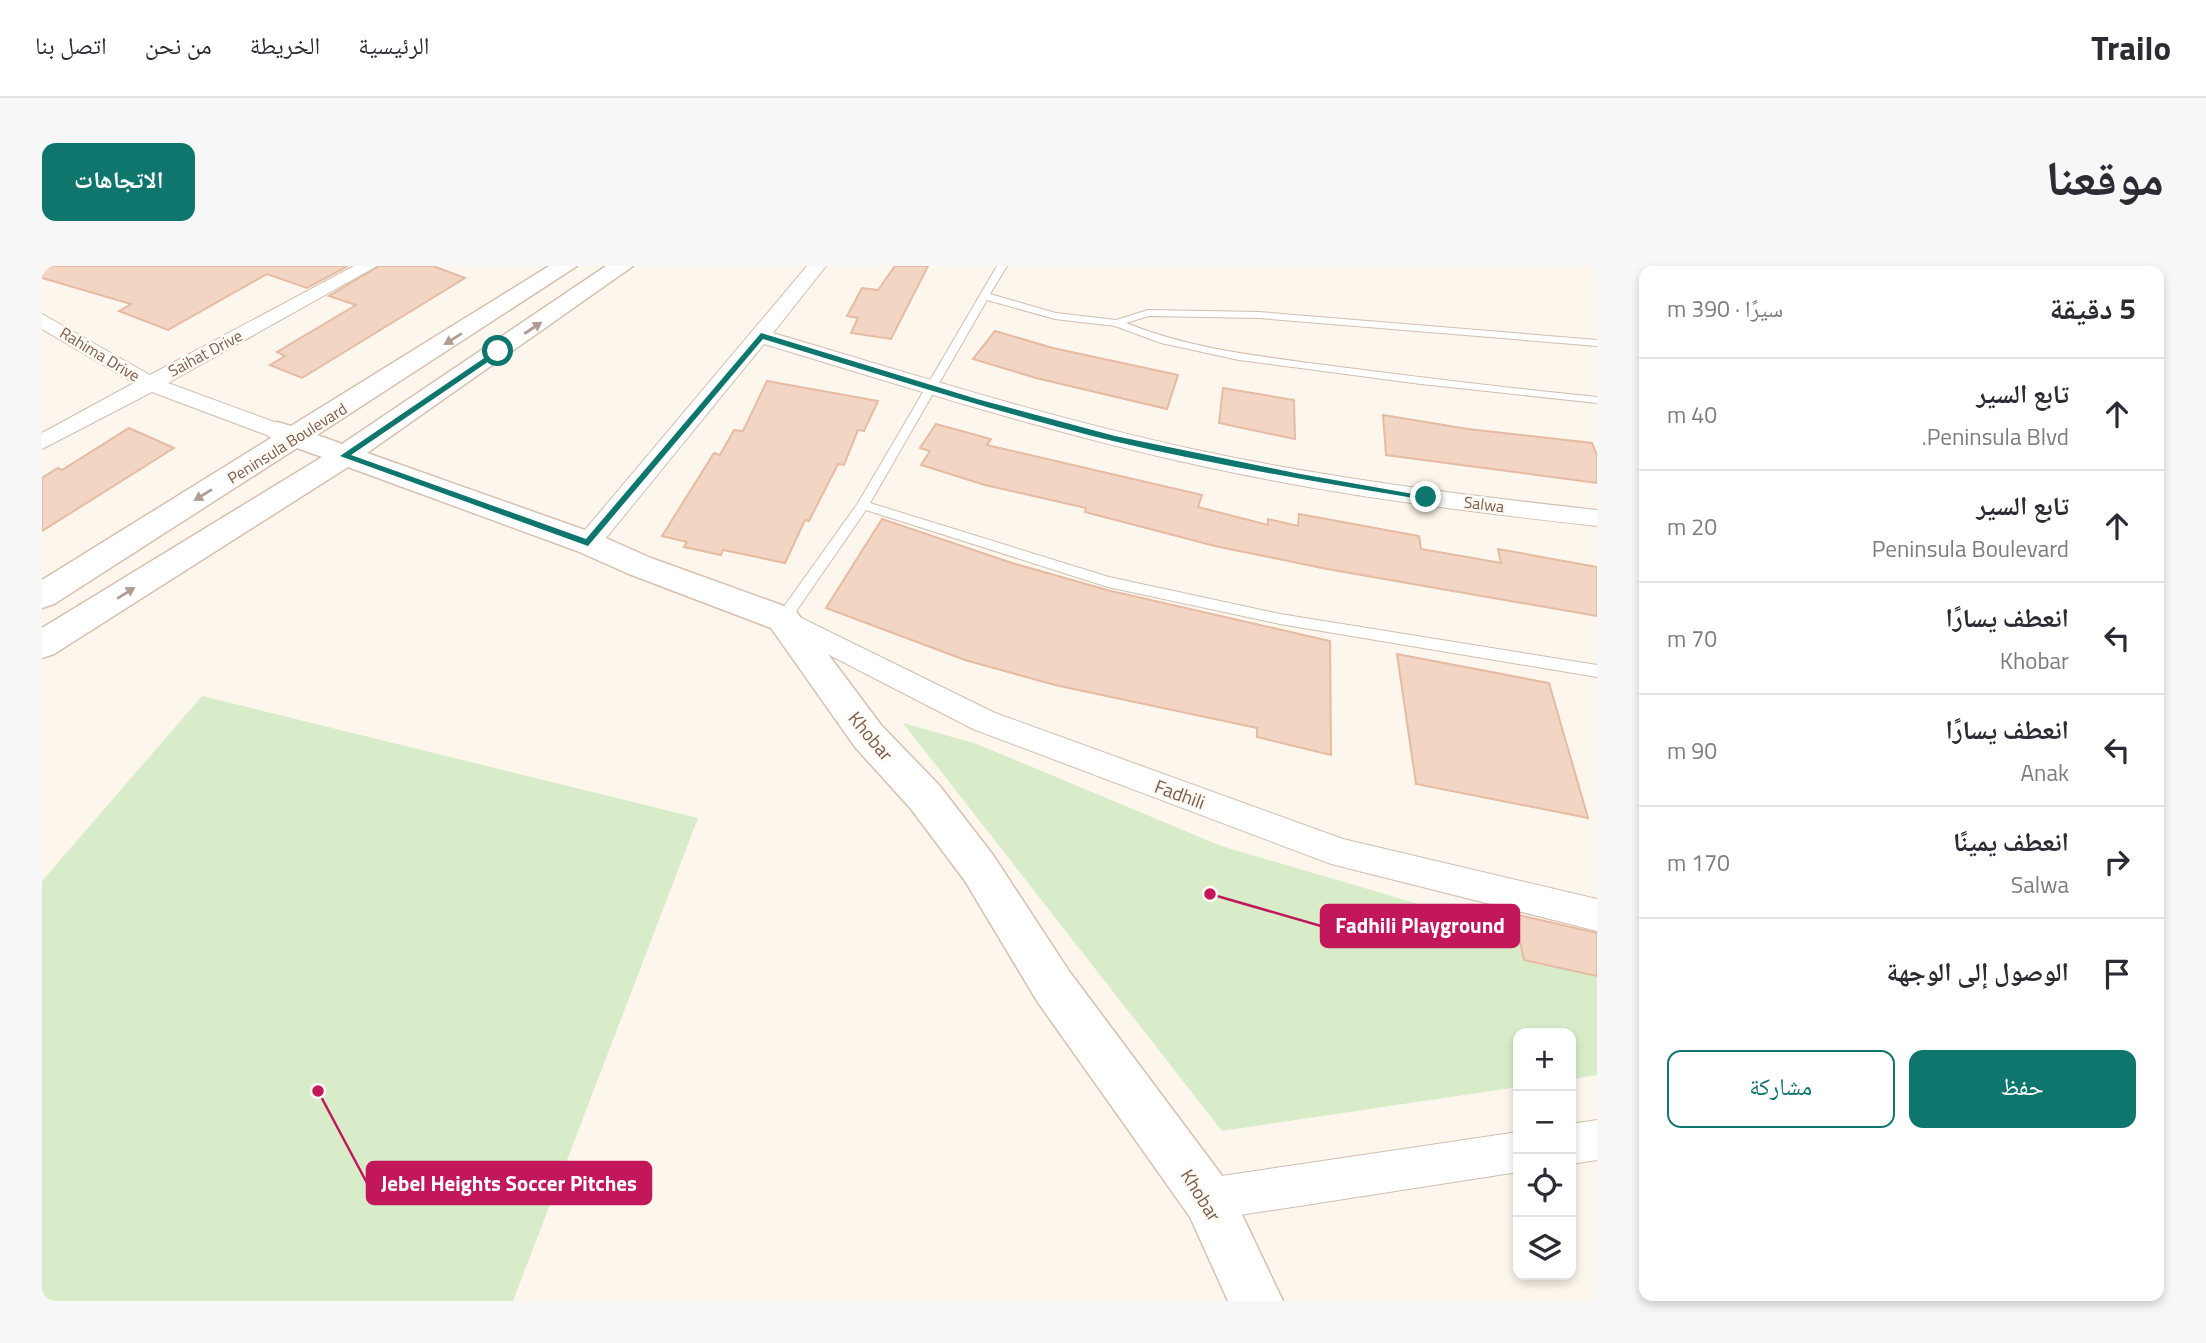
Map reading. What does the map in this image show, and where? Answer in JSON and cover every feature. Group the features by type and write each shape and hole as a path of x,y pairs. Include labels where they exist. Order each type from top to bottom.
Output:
{"main road":[{"name":"Peninsula Boulevard","path":"42,596 287,434 532,289 565,266"},
{"path":"55,637 344,456 557,313 621,266"},
{"path":"287,434 588,543 640,566 783,619"},
{"name":"Khobar","path":"783,619 867,736 925,797 979,868 1053,986 1208,1199 1256,1301"}],"street":[{"name":"Saihat Drive","path":"42,442 368,266"},
{"path":"588,543 817,266"},
{"name":"Rahima Drive","path":"42,320 149,383 287,434"},
{"name":"Salwa","path":"761,336 1022,415 1196,457 1426,497 1597,519"},
{"name":"Fadhili","path":"783,619 984,721 1343,853 1597,915"},
{"path":"1576,1143 1597,1140"},
{"path":"1208,1199 1513,1153"}],"lane":[{"path":"783,619 863,505 1002,266"},
{"path":"985,296 1055,316 1117,323 1153,340 1272,361 1443,384 1597,400"},
{"path":"1117,323 1148,313 1259,315 1597,343"},
{"path":"863,505 1108,582 1280,620 1597,671"}],"green space":[{"path":"202,696 698,818 513,1301 42,1301 42,881"},
{"path":"903,723 977,744 1221,846 1545,941 1597,953 1597,1075 1576,1078 1576,1028 1513,1028 1513,1088 1222,1131"}],"building":[{"path":"42,266 348,266 307,288 267,274 168,330 119,311 131,304 42,278"},
{"path":"379,266 433,266 465,278 302,378 270,365 285,356 277,352 356,305 329,296"},
{"path":"895,266 928,266 891,339 851,333 858,318 847,316 862,288 878,290"},
{"path":"995,331 1053,348 1178,375 1167,409 1036,378 973,359"},
{"path":"767,381 878,401 864,431 858,430 844,465 838,464 809,521 805,520 785,563 723,550 721,555 684,547 687,542 662,536 714,453 720,455 734,430 743,431"},
{"path":"1223,388 1294,400 1295,439 1219,423"},
{"path":"1383,415 1468,429 1592,443 1597,455 1597,483 1386,455"},
{"path":"936,424 991,439 987,445 1202,495 1198,507 1268,525 1268,519 1298,526 1299,514 1419,536 1421,549 1501,563 1498,549 1597,567 1597,616 1327,569 1215,546 1085,512 1086,508 985,485 921,465 930,451 920,448"},
{"path":"129,428 174,448 42,531 42,478 58,468 62,470"},
{"path":"882,519 1012,563 1107,590 1330,641 1331,755 1257,737 1257,728 1055,685 965,660 826,608"},
{"path":"1397,654 1549,683 1588,818 1416,784"},
{"path":"1514,914 1597,933 1597,976 1524,960"}],"place":[{"name":"Fadhili Playground","path":"1210,894"},
{"name":"Jebel Heights Soccer Pitches","path":"318,1091"}],"route":[{"path":"498,351 344,456 588,543 761,336 1022,415 1115,438 1295,476 1426,497"}]}
